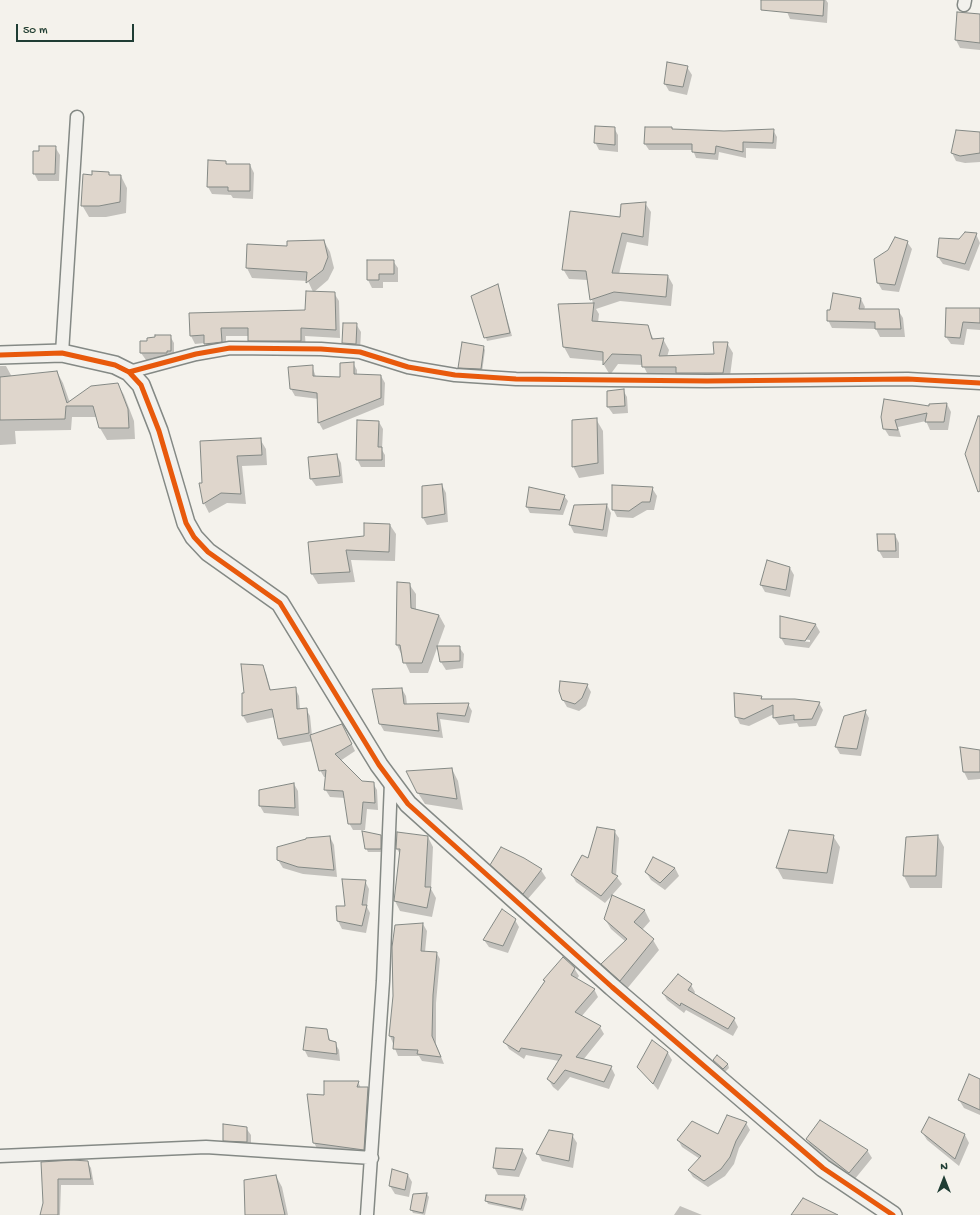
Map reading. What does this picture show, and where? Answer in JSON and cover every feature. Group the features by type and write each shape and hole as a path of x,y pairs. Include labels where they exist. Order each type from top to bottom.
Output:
{"street":[{"path":"62,353 77,117"},
{"path":"129,372 196,354 230,348 321,349 360,352 408,367 455,375 516,379 714,381 908,379 980,384"},
{"path":"0,355 62,353 115,365 129,372 141,385 159,431 186,523 194,537 208,552 280,603 379,765 408,804 702,1064 823,1168 893,1215"},
{"path":"368,1215 383,981 391,782"},
{"path":"0,1156 206,1147 372,1158"}],"building":[{"path":"761,0 824,0 823,16 761,10"},
{"path":"957,12 980,14 980,43 955,40"},
{"path":"667,62 688,66 683,87 664,84"},
{"path":"595,126 615,127 615,145 594,143"},
{"path":"645,127 672,127 672,129 724,131 774,129 773,143 743,142 743,152 716,146 715,154 692,152 692,144 644,144"},
{"path":"956,130 980,132 980,153 960,156 951,153"},
{"path":"39,146 56,146 55,174 33,174 33,151 39,151"},
{"path":"208,160 226,161 226,164 250,164 250,191 228,191 228,187 207,187"},
{"path":"92,171 109,172 109,175 121,175 120,202 99,206 81,206 83,174 92,175"},
{"path":"646,202 643,237 622,233 612,273 668,275 666,297 614,292 590,300 586,271 562,270 570,211 620,217 621,204"},
{"path":"965,232 977,233 965,264 937,257 939,238 959,239"},
{"path":"895,237 908,241 895,285 877,283 874,259 888,250"},
{"path":"324,240 328,257 323,270 306,283 307,272 246,268 247,244 287,246 287,241"},
{"path":"367,260 394,260 394,274 379,274 379,280 367,280"},
{"path":"498,284 510,333 484,338 471,296"},
{"path":"306,291 335,292 336,330 301,328 301,341 248,341 248,328 221,328 222,342 204,344 204,335 190,336 189,313 305,310"},
{"path":"833,293 861,298 859,309 899,309 901,329 875,329 875,322 827,321 827,310 830,310"},
{"path":"594,303 592,321 648,325 652,339 664,338 659,356 714,354 713,342 728,342 723,373 676,373 676,367 642,367 641,355 612,354 603,365 603,352 563,347 558,304"},
{"path":"946,308 980,308 980,323 963,322 960,338 945,337"},
{"path":"343,323 357,323 356,344 342,343"},
{"path":"155,335 171,335 171,351 167,351 167,353 140,353 140,341 147,341 147,338 155,337"},
{"path":"462,342 484,346 481,369 458,368"},
{"path":"354,362 354,374 381,375 381,398 318,423 317,393 290,389 288,367 313,365 313,376 340,377 340,363"},
{"path":"57,371 67,403 91,386 118,383 128,409 129,428 99,428 93,406 66,406 65,419 0,420 0,377"},
{"path":"624,389 625,406 607,407 607,391"},
{"path":"884,399 929,406 929,404 947,403 944,422 925,422 927,413 895,420 898,430 883,429 881,417"},
{"path":"978,416 980,416 980,491 978,492 965,454"},
{"path":"597,418 598,463 572,467 572,420"},
{"path":"357,420 379,421 378,447 382,447 382,460 356,460"},
{"path":"261,438 262,455 237,456 241,494 221,493 203,504 199,483 202,483 200,441"},
{"path":"337,454 340,476 310,479 308,457"},
{"path":"442,484 445,514 422,518 422,486"},
{"path":"612,485 653,487 650,502 642,502 629,511 612,510"},
{"path":"529,487 565,495 560,510 526,507"},
{"path":"607,504 603,530 569,525 574,505"},
{"path":"364,523 390,524 389,552 346,550 350,572 311,574 308,542 364,536"},
{"path":"877,534 895,534 896,551 878,551"},
{"path":"767,560 790,567 786,590 760,585"},
{"path":"397,582 410,583 411,608 439,615 422,663 403,663 400,645 396,645"},
{"path":"780,616 816,624 805,641 780,638"},
{"path":"437,646 460,646 460,661 440,662"},
{"path":"241,664 263,665 270,690 296,687 297,709 307,708 309,733 278,739 272,709 242,716 242,693 244,693"},
{"path":"560,681 588,684 582,698 575,704 562,700 559,691"},
{"path":"402,688 404,704 469,703 465,716 437,713 439,731 379,724 372,689"},
{"path":"734,693 762,696 761,699 795,699 820,702 812,719 794,720 794,715 773,718 773,705 744,719 735,717"},
{"path":"866,710 857,749 835,747 844,716"},
{"path":"342,724 352,744 335,754 362,781 374,782 375,803 363,802 361,824 348,824 343,791 324,790 326,770 319,771 310,735"},
{"path":"960,747 980,750 980,772 963,772"},
{"path":"452,768 457,799 417,793 406,771"},
{"path":"294,783 295,808 259,806 259,790"},
{"path":"597,827 615,830 612,873 618,876 601,896 571,875 582,855 588,858"},
{"path":"789,830 834,835 827,873 776,868"},
{"path":"362,831 381,835 381,849 365,849"},
{"path":"397,832 428,836 425,887 431,887 427,908 394,901 400,849 396,849"},
{"path":"938,835 936,876 903,876 906,837"},
{"path":"330,836 334,870 298,867 277,860 277,847 306,838"},
{"path":"501,847 542,869 523,894 490,865"},
{"path":"653,857 675,868 660,883 645,872"},
{"path":"342,879 366,880 362,905 367,905 362,926 337,921 336,906 345,906"},
{"path":"612,895 645,910 634,922 654,939 620,981 601,964 627,939 604,919"},
{"path":"502,909 516,919 503,946 483,940"},
{"path":"423,923 421,951 437,952 433,995 432,1036 441,1057 417,1054 418,1050 393,1049 394,1037 389,1036 393,996 392,947 395,925"},
{"path":"563,957 575,968 571,975 595,989 575,1012 601,1026 576,1057 612,1066 604,1082 565,1070 554,1084 547,1079 562,1055 521,1048 519,1052 503,1042 545,981 543,980"},
{"path":"678,974 692,984 688,990 735,1018 728,1029 681,1003 680,1006 662,993"},
{"path":"306,1027 327,1029 329,1040 336,1042 337,1054 303,1050"},
{"path":"652,1040 668,1052 653,1084 637,1067"},
{"path":"717,1055 728,1064 723,1069 713,1060"},
{"path":"969,1074 980,1079 980,1110 958,1100"},
{"path":"324,1081 359,1081 357,1087 368,1087 364,1150 313,1143 307,1094 324,1095"},
{"path":"727,1115 747,1122 736,1141 730,1157 721,1169 704,1181 688,1170 701,1156 677,1140 692,1121 718,1134"},
{"path":"929,1117 965,1134 955,1159 921,1132"},
{"path":"820,1120 868,1150 849,1173 806,1139"},
{"path":"223,1124 247,1127 247,1142 223,1141"},
{"path":"549,1130 573,1134 569,1161 536,1154"},
{"path":"496,1148 523,1149 515,1170 493,1168"},
{"path":"72,1160 88,1161 91,1179 58,1179 58,1215 40,1215 43,1203 41,1162"},
{"path":"392,1169 408,1174 405,1190 389,1186"},
{"path":"276,1175 285,1215 245,1215 244,1180"},
{"path":"427,1193 423,1213 410,1210 413,1194"},
{"path":"486,1195 525,1195 521,1209 485,1201"},
{"path":"803,1198 838,1215 791,1215"}],"cycle path":[{"path":"129,372 196,354 230,348 321,349 360,352 408,367 455,375 516,379 707,381 908,379 980,383"},
{"path":"0,355 62,353 115,365 129,372 141,385 159,431 186,523 194,537 208,552 280,603 379,765 408,804 612,987 823,1168 893,1215"}]}
